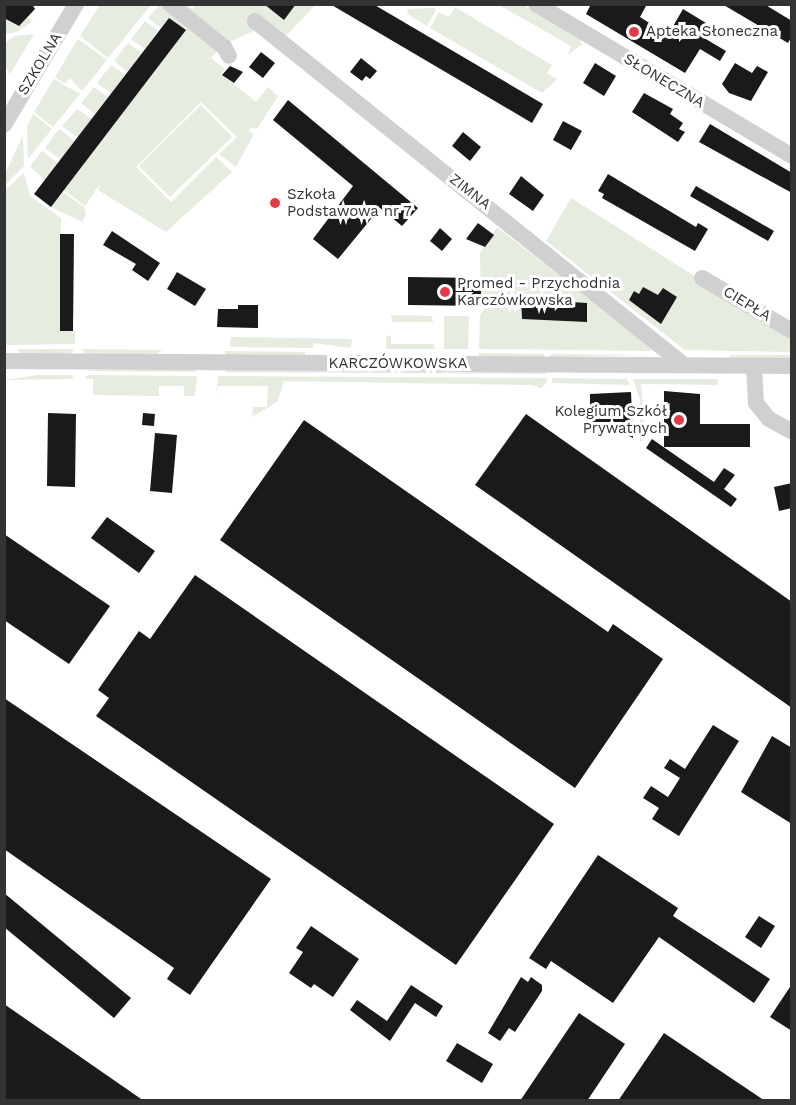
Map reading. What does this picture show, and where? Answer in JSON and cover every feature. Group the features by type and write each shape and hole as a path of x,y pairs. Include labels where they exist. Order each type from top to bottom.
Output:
{"street":[{"name":"SZKOLNA","path":"4,125 76,4"},
{"path":"170,4 224,47 229,56"},
{"name":"SŁONECZNA","path":"536,4 792,156"},
{"name":"ZIMNA","path":"255,21 684,365"},
{"name":"CIEPŁA","path":"702,278 792,331"},
{"name":"KARCZÓWKOWSKA","path":"4,361 792,366"},
{"path":"754,366 756,403 769,419 792,432"}],"shaded area":[{"path":"198,4 315,5 287,35 256,30 225,44 175,5 188,5 192,9"},
{"path":"100,5 151,5 108,58 80,36"},
{"path":"159,5 218,49 211,58 225,69 221,74 256,102 268,87 278,96 257,129 251,127 249,132 254,134 236,167 219,154 237,137 201,102 136,167 171,202 216,157 232,172 166,232 98,190 101,182 85,206 64,190 186,30 169,18 161,28 148,18"},
{"path":"499,5 523,5 579,37 582,44 568,55 571,46"},
{"path":"455,7 552,65 547,73 557,79 542,93 430,28 439,12 449,17"},
{"path":"434,8 436,10 427,26 409,15 407,9"},
{"path":"25,16 33,21 17,32 5,34 5,18 18,26"},
{"path":"145,21 158,31 145,49 131,39"},
{"path":"34,34 10,74 5,66 5,43 15,36"},
{"path":"78,39 107,60 82,91 70,78 65,84 55,77"},
{"path":"128,43 142,53 128,72 114,61"},
{"path":"111,65 125,75 111,93 97,83"},
{"path":"54,79 80,94 53,127 34,112"},
{"path":"94,87 108,97 95,114 81,103"},
{"path":"201,105 232,137 170,197 139,166"},
{"path":"77,109 92,119 78,138 62,126"},
{"path":"33,114 52,129 28,159 27,127"},
{"path":"59,129 75,141 61,160 45,148"},
{"path":"23,135 24,166 5,185 5,174"},
{"path":"42,151 58,163 45,181 30,166"},
{"path":"24,173 30,196 61,218 60,331 75,331 75,344 5,345 4,191"},
{"path":"63,192 84,207 86,214 82,222 51,207"},
{"path":"571,198 791,337 791,352 685,350 546,241"},
{"path":"497,227 652,348 651,351 479,349 480,316 485,307 481,306 480,253"},
{"path":"391,315 432,316 433,322 392,322"},
{"path":"444,316 469,316 468,349 444,349"},
{"path":"391,335 391,344 433,344 436,349 386,349 386,337"},
{"path":"231,337 352,339 351,348 313,343 313,348 230,347"},
{"path":"18,349 74,349 71,354 20,354"},
{"path":"83,349 162,350 157,354 85,355"},
{"path":"225,351 305,352 305,356 225,355"},
{"path":"479,353 545,354 542,358 479,357"},
{"path":"551,354 655,355 551,357"},
{"path":"730,355 791,355 791,359 730,359"},
{"path":"194,370 197,372 89,371"},
{"path":"225,370 544,372 547,374 225,372"},
{"path":"37,375 73,375 74,379 5,380"},
{"path":"87,375 197,376 195,396 184,396 184,386 159,386 159,396 93,395 93,379 85,379"},
{"path":"218,376 546,378 547,382 541,388 531,385 284,381 277,402 252,417 253,407 267,407 268,386 218,386 216,396"},
{"path":"552,378 627,379 630,385 552,383"},
{"path":"633,379 718,379 718,385 641,384 646,434 640,443 640,400"}],"building":[{"path":"4,4 32,4 35,9 19,26 4,18"},
{"path":"264,4 296,4 284,20"},
{"path":"330,4 373,4 543,104 532,123"},
{"path":"591,4 647,4 640,17 668,35 683,9 706,23 699,35 726,51 720,61 700,49 685,73 586,14"},
{"path":"722,4 764,4 792,21 792,36 788,43"},
{"path":"169,18 186,30 51,207 34,194"},
{"path":"261,52 275,63 263,78 249,67"},
{"path":"361,58 377,71 370,79 366,76 362,81 350,72"},
{"path":"595,63 616,76 604,96 583,83"},
{"path":"735,63 752,73 757,66 768,72 751,101 729,93 722,84"},
{"path":"230,66 243,72 234,83 222,75"},
{"path":"644,93 673,109 670,114 683,123 679,129 685,132 678,142 632,112"},
{"path":"288,100 418,208 402,226 380,208 338,259 313,239 353,186 273,120"},
{"path":"563,121 582,131 571,150 553,140"},
{"path":"710,124 792,173 792,193 699,142"},
{"path":"463,132 481,147 470,161 452,146"},
{"path":"608,174 696,227 698,223 708,229 695,251 602,198 604,194 598,191"},
{"path":"521,176 544,195 533,211 509,194"},
{"path":"696,186 774,231 768,241 690,196"},
{"path":"478,223 494,235 485,247 466,239"},
{"path":"440,228 452,239 442,251 430,241"},
{"path":"112,231 160,263 148,281 132,270 136,264 103,245"},
{"path":"60,234 74,234 73,331 60,331"},
{"path":"177,272 206,289 195,306 167,289"},
{"name":"Promed - Przychodnia Karczówkowska","path":"408,277 481,278 481,306 408,305"},
{"path":"643,287 658,295 663,288 677,297 661,324 629,300 634,291 639,294"},
{"path":"538,296 538,300 587,303 587,322 522,319 521,297"},
{"path":"238,305 258,305 258,328 217,327 218,309 238,309"},
{"name":"Kolegium Szkół Prywatnych","path":"664,391 700,394 700,424 750,424 750,447 664,447"},
{"path":"631,392 633,438 612,427 590,427 590,394"},
{"path":"48,413 76,414 75,487 47,486"},
{"path":"143,413 155,414 154,426 142,425"},
{"path":"526,414 792,602 792,708 475,485"},
{"path":"304,420 608,632 613,624 663,659 575,788 220,540"},
{"path":"155,433 177,435 172,493 150,491"},
{"path":"652,439 714,482 724,468 735,475 724,489 737,499 731,507 646,448"},
{"path":"792,483 792,508 779,511 774,487"},
{"path":"107,517 155,551 139,573 91,538"},
{"path":"4,534 110,606 69,664 4,620"},
{"path":"195,575 554,824 456,965 96,716 109,698 98,690 139,631 150,639"},
{"path":"4,698 271,879 190,995 167,979 174,968 4,849"},
{"path":"713,725 739,741 679,836 652,819 659,808 643,798 651,786 668,797 680,778 664,768 670,759 685,769"},
{"path":"772,736 792,748 792,824 741,792"},
{"path":"598,855 678,908 673,916 770,979 754,1003 659,937 613,1003 551,961 546,969 529,958"},
{"path":"4,893 131,998 114,1018 4,927"},
{"path":"759,916 775,926 761,948 745,937"},
{"path":"311,926 359,959 333,997 314,984 311,988 289,973 303,952 296,948"},
{"path":"521,977 528,982 531,977 542,985 542,991 515,1032 509,1028 500,1041 488,1033"},
{"path":"792,984 792,1031 770,1017"},
{"path":"411,985 443,1006 436,1017 415,1003 390,1041 350,1010 357,1000 387,1021"},
{"path":"4,1004 144,1101 4,1101"},
{"path":"579,1013 625,1044 587,1101 520,1101"},
{"path":"664,1033 765,1101 618,1101"},
{"path":"457,1043 493,1064 482,1083 446,1061"}],"place":[{"name":"Apteka Słoneczna","path":"634,32"},
{"name":"Szkoła Podstawowa nr 7","path":"275,203"},
{"name":"Promed - Przychodnia Karczówkowska","path":"445,292"},
{"name":"Kolegium Szkół Prywatnych","path":"679,420"}]}
